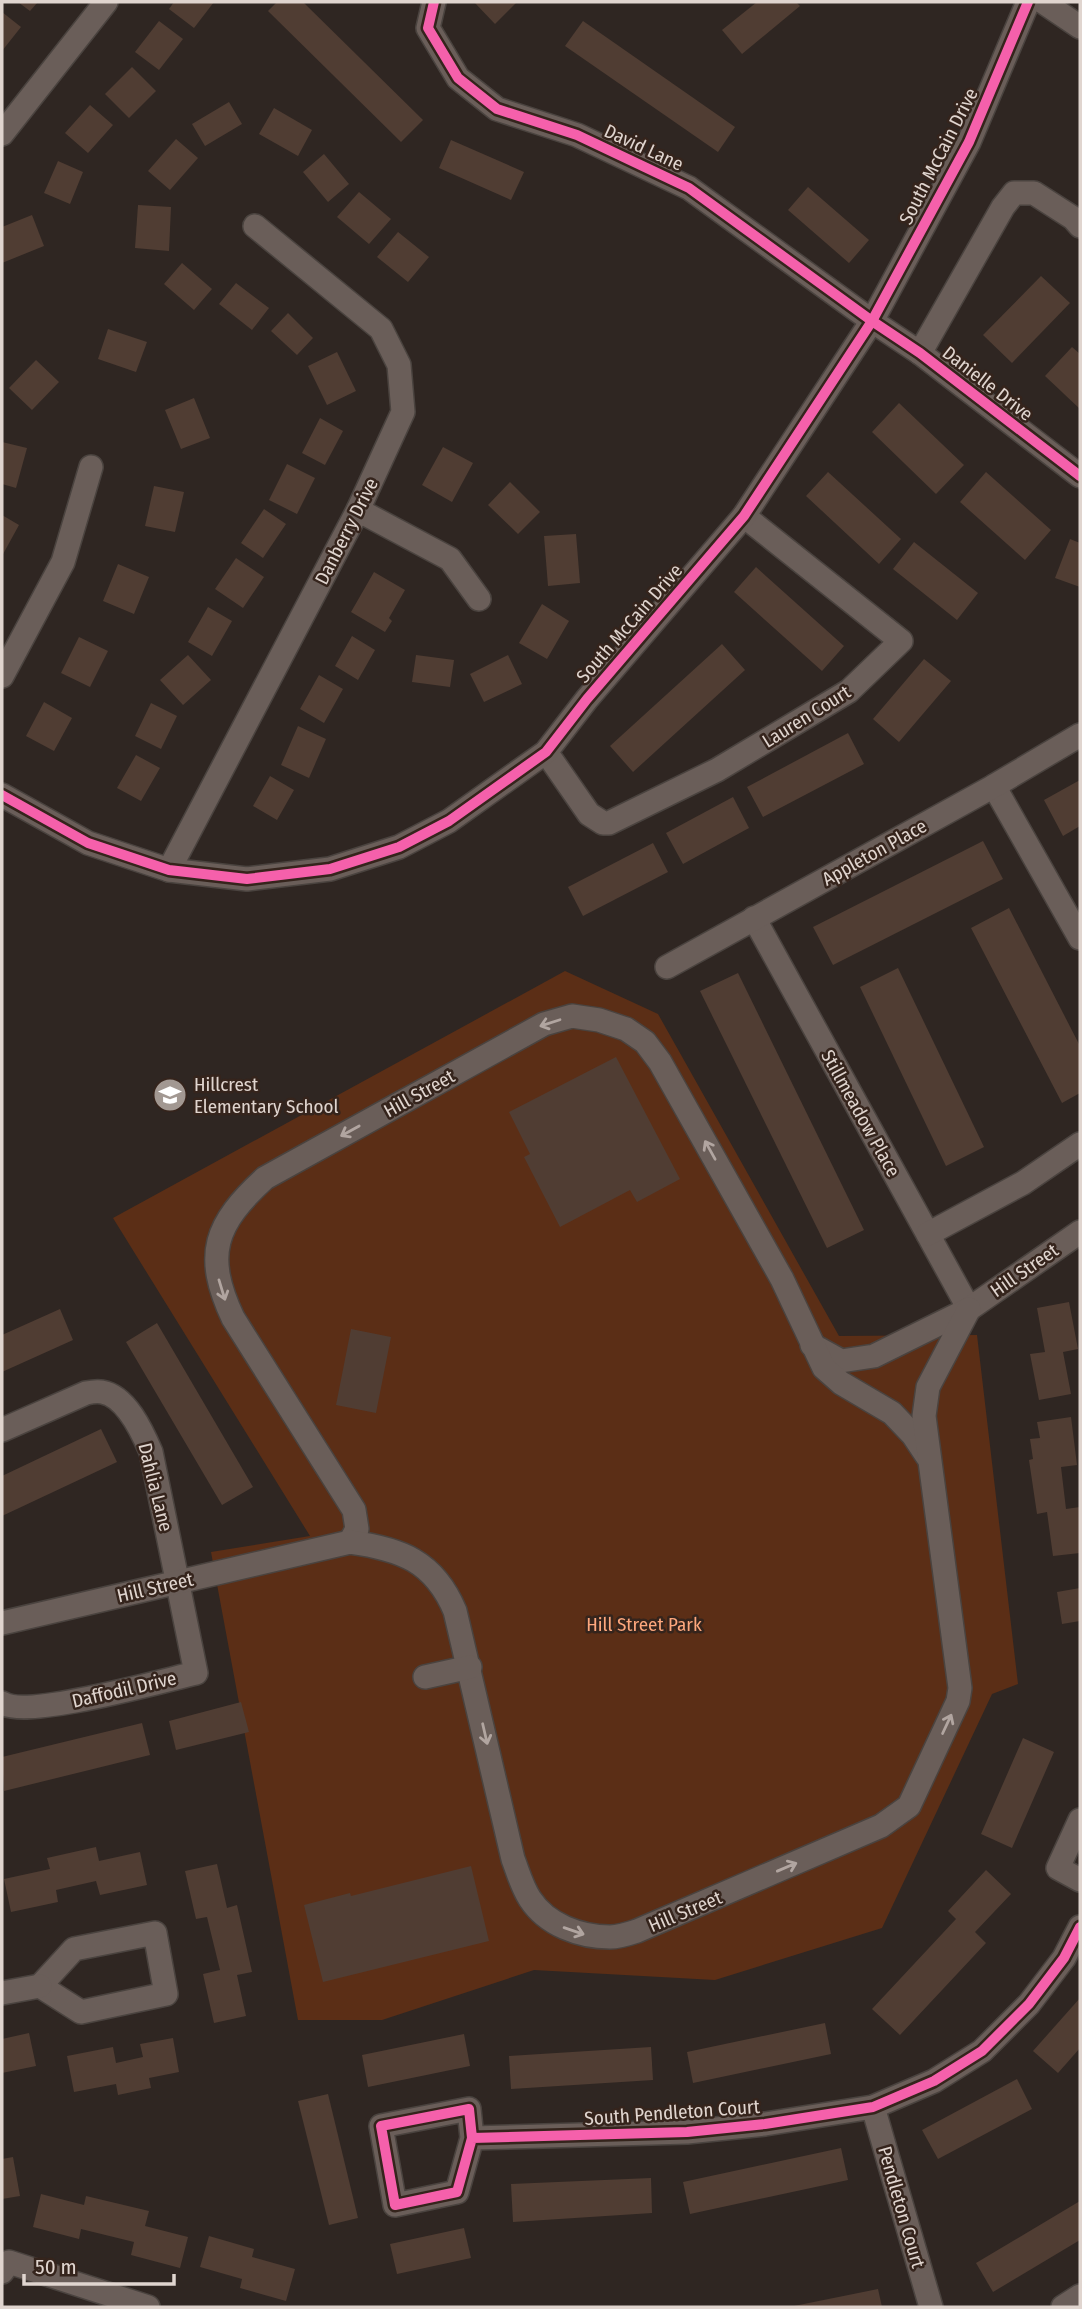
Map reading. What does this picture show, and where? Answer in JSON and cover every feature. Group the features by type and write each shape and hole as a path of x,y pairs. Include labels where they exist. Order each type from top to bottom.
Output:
{"street":[{"path":"2,134 106,2"},
{"name":"David Lane","path":"434,2 428,29 458,78 497,109 577,135 689,188 872,321"},
{"name":"South McCain Drive","path":"2,795 88,843 169,870 247,879 330,869 399,847 449,821 546,752 587,699 744,516 872,321 969,142 1028,2"},
{"path":"1044,2 1080,27"},
{"name":"Danielle Drive","path":"920,353 1003,207 1014,193 1034,193 1073,218 1080,226"},
{"name":"Danberry Drive","path":"169,870 358,510 403,412 399,365 381,329 256,226"},
{"name":"Danielle Drive","path":"872,321 920,353 1080,476"},
{"path":"2,676 64,562 91,467"},
{"path":"358,510 450,559 479,599"},
{"name":"Lauren Court","path":"546,752 589,814 603,824 609,823 717,770 849,691 901,641 744,516"},
{"name":"Appleton Place","path":"667,967 994,786 1080,735"},
{"path":"994,786 1080,939"},
{"name":"Stillmeadow Place","path":"754,918 969,1309"},
{"name":"Hill Street","path":"350,1542 357,1529 354,1510 233,1318 221,1293 216,1272 217,1245 227,1220 242,1199 265,1178 544,1024 572,1016 599,1020 626,1029 645,1042 660,1062 782,1279 824,1368 841,1383 892,1413 913,1435 931,1463"},
{"path":"928,1234 1023,1183 1080,1144"},
{"name":"Hill Street","path":"812,1345 841,1361 874,1356 969,1309 1080,1232"},
{"name":"Hill Street","path":"2,1623 350,1542 378,1546 406,1555 428,1571 447,1591 456,1611 519,1878 530,1900 547,1917 569,1930 613,1938 637,1931 881,1826 909,1806 958,1701 960,1688 924,1416 928,1387 969,1309"},
{"name":"Dahlia Lane","path":"2,1430 86,1393 100,1391 112,1395 130,1412 151,1451 178,1581"},
{"name":"Daffodil Drive","path":"2,1703 5,1706 22,1708 58,1704 196,1673 178,1581"},
{"path":"425,1677 470,1667"},
{"path":"1080,1819 1058,1867 1080,1880"},
{"name":"South Pendleton Court","path":"472,2138 687,2132 765,2124 873,2107 934,2081 982,2051 1029,2004 1064,1958 1080,1927"},
{"path":"2,1993 40,1986 74,1949 155,1933 166,1994 81,2012 40,1986"},
{"name":"Pendleton Court","path":"873,2107 931,2307"},
{"path":"469,2109 472,2138 457,2192 395,2204 381,2126 469,2109"},
{"path":"2,2272 9,2262 148,2307"},
{"path":"1063,2307 1080,2296"}],"green space":[{"name":"Hill Street Park","path":"565,971 658,1014 839,1336 977,1335 1018,1684 992,1694 882,1928 715,1980 534,1970 382,2020 298,2020 211,1552 310,1536 113,1218"}],"building":[{"path":"18,2 38,2 30,11"},
{"path":"174,2 214,2 194,28 169,9"},
{"path":"277,2 303,2 423,120 401,142 268,11"},
{"path":"474,2 517,2 495,24"},
{"path":"757,2 796,2 800,6 742,54 722,30"},
{"path":"2,12 21,27 2,51"},
{"path":"159,21 183,39 159,70 135,52"},
{"path":"583,21 735,127 718,152 565,46"},
{"path":"132,67 156,91 129,118 105,94"},
{"path":"229,102 242,124 205,146 192,124"},
{"path":"90,105 113,125 88,153 65,133"},
{"path":"274,108 312,130 298,156 259,134"},
{"path":"176,139 198,158 170,190 148,171"},
{"path":"451,140 524,172 511,200 439,168"},
{"path":"324,154 349,184 328,202 303,172"},
{"path":"58,161 83,172 70,204 44,193"},
{"path":"808,187 869,240 849,263 788,210"},
{"path":"359,192 391,219 369,244 337,217"},
{"path":"138,205 171,207 169,251 135,248"},
{"path":"32,215 44,246 2,263 2,227"},
{"path":"398,232 429,257 408,282 377,257"},
{"path":"182,263 212,289 194,310 164,284"},
{"path":"1041,276 1070,303 1012,363 983,335"},
{"path":"236,283 269,308 252,330 219,304"},
{"path":"288,313 313,338 297,355 271,331"},
{"path":"108,329 147,342 136,372 98,359"},
{"path":"1072,347 1080,354 1080,409 1045,376"},
{"path":"337,352 356,391 327,405 308,366"},
{"path":"36,360 59,382 32,410 9,388"},
{"path":"194,398 210,438 181,449 165,410"},
{"path":"899,403 964,465 936,494 872,432"},
{"path":"320,418 343,431 325,465 302,453"},
{"path":"2,442 27,448 16,488 2,484"},
{"path":"443,447 473,463 452,502 422,485"},
{"path":"287,464 315,478 297,514 269,500"},
{"path":"828,472 901,539 879,564 806,496"},
{"path":"986,472 1051,530 1025,560 960,502"},
{"path":"510,482 540,512 518,534 488,505"},
{"path":"154,486 184,492 175,532 145,526"},
{"path":"264,509 286,524 263,558 241,543"},
{"path":"2,515 19,525 2,556"},
{"path":"576,534 580,583 548,586 544,536"},
{"path":"1070,539 1080,543 1080,587 1055,578"},
{"path":"914,542 978,593 957,620 893,569"},
{"path":"236,558 264,577 243,608 215,589"},
{"path":"118,564 149,577 134,614 103,601"},
{"path":"756,567 844,646 822,671 734,592"},
{"path":"374,572 405,590 389,618 392,621 385,632 351,612"},
{"path":"542,604 569,621 547,659 519,643"},
{"path":"208,607 232,621 212,656 188,642"},
{"path":"352,636 375,650 358,680 335,666"},
{"path":"79,637 108,651 90,687 61,673"},
{"path":"722,644 745,670 633,772 610,746"},
{"path":"188,655 211,680 183,705 160,680"},
{"path":"416,655 454,660 450,687 412,682"},
{"path":"508,655 522,684 484,702 470,674"},
{"path":"924,659 951,681 899,742 873,719"},
{"path":"319,675 343,689 324,723 300,709"},
{"path":"44,702 72,718 54,751 26,736"},
{"path":"151,703 177,716 161,749 135,736"},
{"path":"298,726 326,739 309,778 281,765"},
{"path":"848,733 864,764 763,817 747,787"},
{"path":"136,755 160,768 141,801 117,788"},
{"path":"270,776 294,790 277,820 253,806"},
{"path":"1080,780 1080,826 1063,836 1044,800"},
{"path":"733,797 749,828 683,864 666,833"},
{"path":"983,841 1003,879 833,965 813,927"},
{"path":"653,843 668,872 583,916 568,887"},
{"path":"1009,908 1080,1046 1080,1093 1062,1103 971,928"},
{"path":"898,968 984,1147 946,1166 860,987"},
{"path":"738,973 864,1230 827,1248 700,991"},
{"path":"616,1057 680,1179 637,1202 630,1190 560,1227 524,1157 530,1154 509,1112"},
{"path":"1069,1302 1078,1349 1063,1352 1071,1394 1039,1400 1030,1354 1045,1352 1037,1308"},
{"path":"60,1309 73,1340 2,1372 2,1335"},
{"path":"157,1323 253,1487 222,1505 126,1342"},
{"path":"351,1329 391,1337 376,1413 336,1405"},
{"path":"1071,1417 1077,1465 1061,1467 1066,1509 1080,1507 1080,1553 1053,1556 1047,1512 1037,1514 1029,1460 1033,1459 1030,1439 1040,1438 1037,1422"},
{"path":"101,1429 117,1462 2,1516 2,1476"},
{"path":"1080,1588 1080,1621 1062,1624 1057,1592"},
{"path":"241,1702 249,1732 176,1750 169,1721"},
{"path":"142,1723 150,1755 4,1791 2,1757"},
{"path":"1023,1738 1054,1752 1012,1848 981,1834"},
{"path":"96,1847 99,1861 140,1852 147,1885 100,1895 96,1881 56,1890 58,1902 11,1912 4,1879 50,1869 47,1858"},
{"path":"217,1864 227,1908 237,1905 252,1972 237,1975 246,2016 214,2023 203,1974 220,1970 207,1917 196,1919 185,1871"},
{"path":"471,1866 489,1941 323,1982 304,1905"},
{"path":"986,1870 1011,1894 975,1932 986,1943 900,2035 872,2009 956,1919 948,1911"},
{"path":"1080,1998 1080,2048 1058,2073 1033,2051"},
{"path":"825,2023 831,2054 693,2083 687,2052"},
{"path":"29,2033 36,2066 2,2073 2,2039"},
{"path":"464,2034 470,2066 368,2087 362,2055"},
{"path":"173,2038 179,2072 149,2078 151,2088 118,2095 116,2084 74,2092 67,2056 113,2047 116,2063 143,2057 140,2044"},
{"path":"651,2047 653,2080 511,2089 509,2056"},
{"path":"1017,2079 1032,2109 938,2159 922,2130"},
{"path":"328,2094 358,2218 329,2225 298,2101"},
{"path":"841,2148 848,2180 690,2214 683,2182"},
{"path":"13,2157 20,2196 2,2199 2,2159"},
{"path":"651,2178 652,2213 513,2222 511,2184"},
{"path":"41,2194 84,2205 86,2196 149,2211 145,2226 188,2237 180,2268 131,2255 134,2242 81,2229 79,2239 33,2227"},
{"path":"1080,2201 1080,2240 993,2292 976,2263"},
{"path":"464,2228 471,2258 397,2274 390,2244"},
{"path":"209,2236 254,2249 252,2257 295,2269 286,2301 240,2288 242,2279 200,2267"},
{"path":"878,2289 882,2307 794,2307 794,2306"}],"cycle path":[{"path":"434,2 428,28 458,78 497,109 577,135 689,188 920,353 1080,476"},
{"path":"2,795 88,843 169,870 247,879 330,869 399,847 449,821 546,752 587,699 744,516 872,321 969,142 1028,2"},
{"path":"472,2138 457,2192 395,2205 381,2126 469,2109 472,2138 687,2132 765,2124 873,2107 934,2081 982,2051 1029,2004 1064,1958 1080,1927"}],"place":[{"name":"Hillcrest Elementary School","path":"170,1095"}]}
